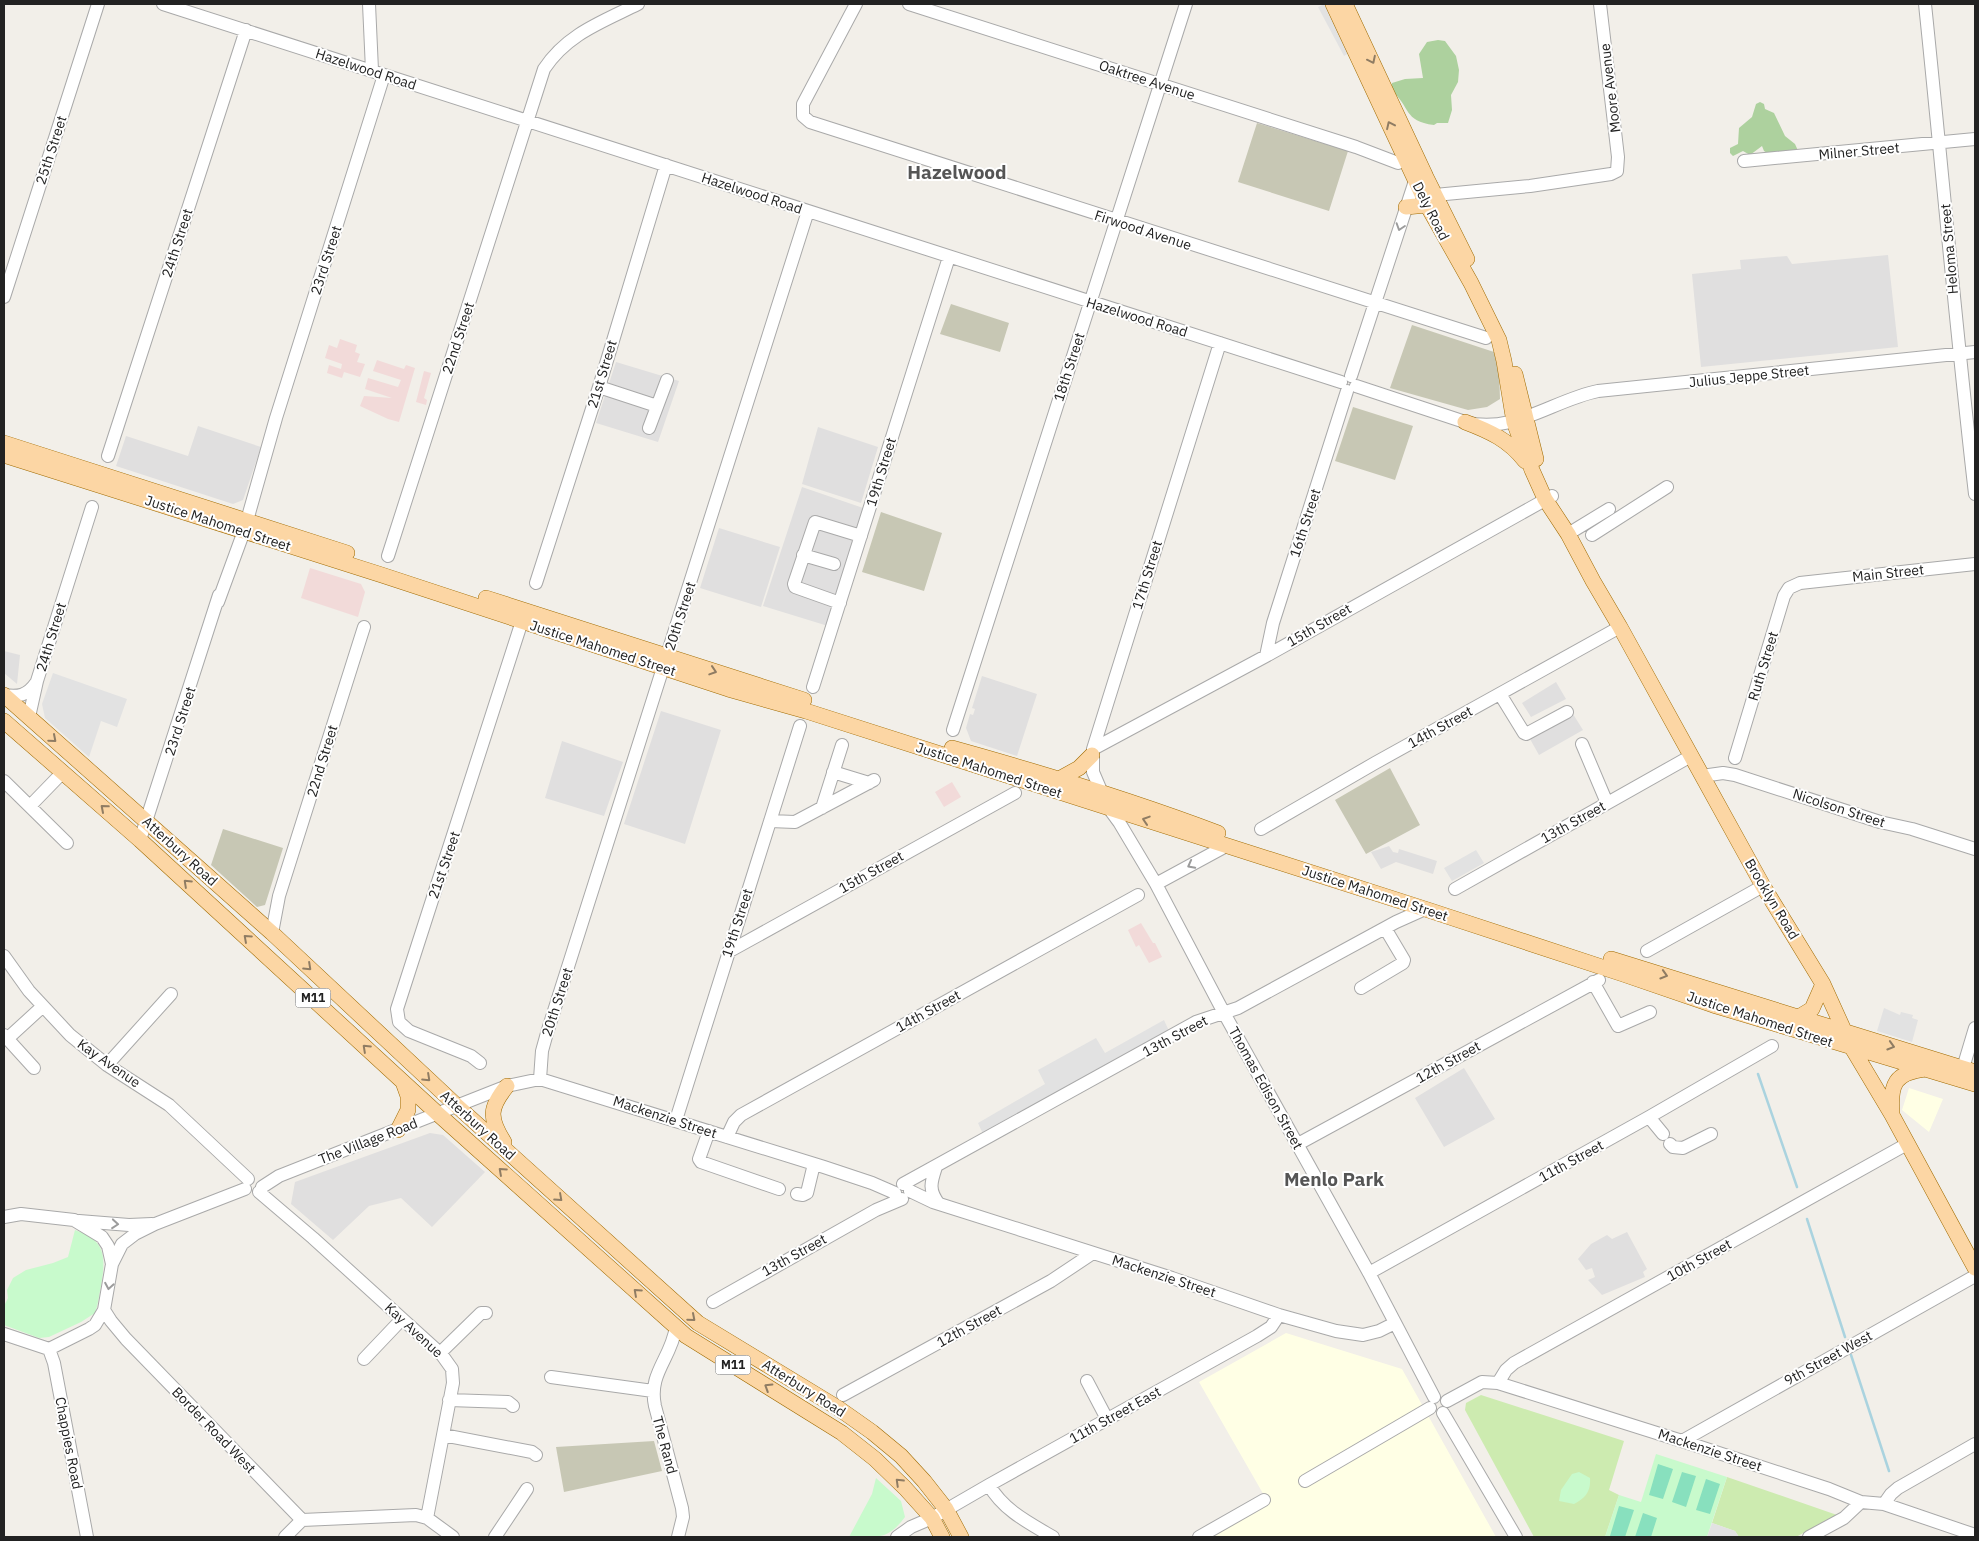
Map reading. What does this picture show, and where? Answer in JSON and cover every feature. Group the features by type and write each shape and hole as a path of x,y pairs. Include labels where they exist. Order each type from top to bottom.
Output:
{"main road":[{"name":"Dely Road","path":"1333,4 1403,140 1405,160 1415,181 1431,200"},
{"name":"Dely Road","path":"1345,4 1403,140 1431,200 1505,336 1520,420"},
{"path":"1403,140 1417,170 1415,181"},
{"path":"1406,207 1431,200"},
{"name":"Brooklyn Road","path":"1520,420 1532,470 1763,886 1823,984 1852,1048 1892,1115 1975,1268"},
{"name":"Brooklyn Road","path":"1520,420 1548,497"},
{"path":"1464,422 1494,434 1509,444 1532,470"},
{"name":"Justice Mahomed Street","path":"4,443 522,621 1059,779 1169,814 1236,840 1797,1018 1969,1070"},
{"name":"Justice Mahomed Street","path":"4,455 242,524 1226,846 1425,909 1713,1005 1975,1084"},
{"name":"Atterbury Road","path":"4,695 272,934 457,1106 698,1323 838,1408 872,1432 901,1456 946,1509 961,1537"},
{"name":"Atterbury Road","path":"4,721 140,840 438,1114 676,1328 693,1341 842,1433 875,1459 932,1518 942,1537"},
{"path":"1059,779 1078,768 1092,752"},
{"path":"1797,1018 1812,1009 1823,984"},
{"path":"1892,1115 1890,1095 1893,1086 1908,1073 1925,1069"},
{"path":"398,1130 407,1115 409,1104 402,1081"},
{"path":"508,1086 495,1103 492,1116 494,1126 522,1165"}],"street":[{"name":"25th Street","path":"4,297 98,4"},
{"name":"Hazelwood Road","path":"163,4 1464,422 1490,426 1520,420"},
{"name":"23rd Street","path":"140,840 148,822 268,446 378,72 369,4"},
{"name":"22nd Street","path":"388,556 544,69 558,51 579,34 638,4"},
{"name":"Firwood Avenue","path":"856,4 802,109 803,116 810,122 1486,338"},
{"name":"Oaktree Avenue","path":"909,4 1160,84 1398,163 1405,160"},
{"name":"18th Street","path":"954,730 1115,221 1186,4"},
{"name":"Moore Avenue","path":"1431,200 1611,174 1617,171 1618,157 1600,4"},
{"name":"Heloma Street","path":"1925,4 1940,143 1958,354 1975,494"},
{"name":"24th Street","path":"108,456 246,30"},
{"name":"Milner Street","path":"1744,161 1975,139"},
{"path":"1384,157 1395,151 1403,140"},
{"name":"21st Street","path":"536,583 599,387 666,165"},
{"name":"16th Street","path":"1266,656 1273,623 1415,181"},
{"name":"20th Street","path":"540,1079 542,1051 547,1034 808,211"},
{"name":"19th Street","path":"813,687 949,257"},
{"name":"17th Street","path":"1108,807 1093,772 1092,752 1220,343"},
{"name":"Julius Jeppe Street","path":"1520,420 1572,398 1598,391 1975,352"},
{"path":"649,428 667,380"},
{"path":"599,387 657,406"},
{"path":"1567,533 1667,487"},
{"name":"15th Street","path":"1092,752 1548,497"},
{"name":"24th Street","path":"29,717 37,681 92,507"},
{"path":"1592,535 1607,515"},
{"path":"840,603 795,587 794,584 803,555 815,522 861,536"},
{"path":"803,555 834,564"},
{"name":"Main Street","path":"1800,583 1975,564"},
{"name":"Ruth Street","path":"1735,758 1784,596 1789,588 1800,583"},
{"name":"21st Street","path":"480,1063 471,1056 409,1031 399,1022 397,1009 522,621"},
{"name":"22nd Street","path":"272,934 279,896 364,627"},
{"name":"14th Street","path":"1260,829 1620,627"},
{"name":"24th Street","path":"4,695 25,694 37,681"},
{"path":"1500,694 1526,734 1567,712"},
{"name":"19th Street","path":"676,1120 800,726"},
{"path":"1582,744 1607,803"},
{"path":"822,808 842,745"},
{"name":"13th Street","path":"1455,888 1691,756"},
{"path":"30,806 62,772"},
{"path":"770,821 795,822 872,782 833,772"},
{"name":"Nicolson Street","path":"1702,776 1723,773 1735,775 1880,822 1912,828 1975,848"},
{"path":"4,781 67,843"},
{"name":"15th Street","path":"728,952 1015,793"},
{"name":"Thomas Edison Street","path":"1108,807 1156,884 1224,1013 1369,1273 1395,1323 1432,1403"},
{"path":"1156,884 1226,846"},
{"path":"1646,951 1763,886"},
{"name":"14th Street","path":"728,1137 734,1122 741,1115 1138,895"},
{"name":"22nd Street","path":"250,915 269,912 279,896"},
{"name":"13th Street","path":"713,1302 873,1211 933,1169 1196,1022 1238,1008 1390,925 1425,909"},
{"path":"1361,988 1403,963 1404,960 1390,925"},
{"name":"Kay Avenue","path":"4,956 42,1007 70,1035 107,1065 169,1105 449,1362 452,1369 452,1384 427,1518"},
{"name":"12th Street","path":"1298,1144 1596,981 1618,1026 1650,1012"},
{"path":"107,1065 171,994"},
{"path":"34,1068 6,1037 42,1007"},
{"path":"1969,1070 1975,1028"},
{"name":"11th Street","path":"1369,1273 1772,1046"},
{"name":"Mackenzie Street","path":"457,1106 508,1086 540,1079 902,1192 1279,1315 1357,1336 1374,1333 1395,1323"},
{"name":"The Village Road","path":"254,1185 457,1106"},
{"path":"1649,1117 1673,1148 1683,1148 1711,1134"},
{"path":"708,1131 699,1159 701,1162 779,1189"},
{"name":"10th Street","path":"1498,1383 1506,1370 1514,1363 1907,1144"},
{"path":"796,1194 803,1195 807,1193 814,1164"},
{"path":"933,1169 930,1188 936,1203"},
{"path":"873,1211 875,1201 874,1184"},
{"path":"4,1334 49,1349 89,1329 95,1325 104,1310 112,1264 117,1251 127,1239 155,1224 254,1185"},
{"path":"4,1209 21,1214 74,1220 128,1225 155,1224"},
{"path":"4,1217 21,1214"},
{"path":"74,1220 102,1237 108,1246 112,1264"},
{"name":"12th Street","path":"843,1396 1051,1281 1093,1253"},
{"name":"9th Street West","path":"1682,1440 1975,1276"},
{"name":"Border Road West","path":"104,1310 126,1339 302,1520"},
{"path":"440,1353 481,1313 486,1312"},
{"name":"11th Street East","path":"897,1537 1257,1336 1270,1327 1279,1315"},
{"path":"364,1359 402,1319"},
{"name":"The Rand","path":"676,1328 668,1354 655,1380 653,1391 655,1406 682,1508 683,1517 678,1537"},
{"name":"Border Road West","path":"89,1329 106,1329 126,1339"},
{"path":"668,1354 693,1341"},
{"name":"Chappies Road","path":"49,1349 54,1363 87,1537"},
{"path":"551,1377 653,1391"},
{"path":"1088,1381 1107,1419"},
{"name":"Mackenzie Street","path":"1447,1401 1482,1382 1498,1383 1682,1440 1829,1489 1861,1502 1884,1504 1975,1535"},
{"path":"1306,1481 1432,1403 1440,1396 1447,1401 1447,1410 1443,1413 1434,1413 1432,1403"},
{"path":"449,1400 508,1402 513,1406"},
{"path":"1443,1413 1516,1537"},
{"path":"443,1435 532,1452 536,1455"},
{"path":"1884,1504 1898,1488 1975,1444"},
{"path":"989,1484 994,1493 1010,1510 1053,1537"},
{"path":"495,1537 527,1489"},
{"path":"1199,1537 1264,1500"},
{"path":"1809,1537 1850,1514 1861,1502"},
{"path":"285,1537 302,1520 399,1515 416,1515 427,1518 453,1537"}],"shaded area":[{"path":"1325,4 1349,53 1344,56 1318,7"},
{"path":"1257,123 1348,151 1329,211 1238,182"},
{"path":"1888,255 1898,347 1701,367 1692,274 1741,269 1740,260 1787,256 1792,264"},
{"path":"951,304 1009,323 1000,352 940,334"},
{"path":"1412,325 1494,352 1499,370 1500,399 1487,407 1468,410 1390,388"},
{"path":"340,339 357,345 355,352 360,354 357,362 365,364 360,377 344,372 342,378 327,373 329,365 341,369 342,364 325,358 329,345 337,348"},
{"path":"377,360 404,369 406,365 415,368 399,422 360,406 364,396 392,398 365,389 368,378 398,387 401,380 373,371"},
{"path":"616,362 679,381 658,442 596,423"},
{"path":"424,371 431,373 424,398 427,400 426,405 416,402"},
{"path":"1353,407 1413,426 1395,480 1335,461"},
{"path":"198,426 261,447 243,500 233,504 116,466 126,436 188,456"},
{"path":"818,427 878,447 861,503 802,484"},
{"path":"802,487 866,509 828,626 763,606"},
{"path":"881,512 942,533 924,591 862,572"},
{"path":"719,528 780,547 761,607 700,588"},
{"path":"310,568 361,584 365,592 358,617 301,598"},
{"path":"4,651 20,655 17,684 4,673"},
{"path":"53,673 127,699 117,727 101,721 89,757 45,718 42,704"},
{"path":"982,676 1037,694 1017,756 971,741 966,728 970,714 973,715 975,709 972,708"},
{"path":"1556,682 1566,699 1531,717 1522,703"},
{"path":"661,711 721,730 685,844 624,824"},
{"path":"1573,714 1583,730 1539,755 1530,739"},
{"path":"562,741 623,762 604,816 545,798"},
{"path":"1390,768 1420,825 1366,854 1335,800"},
{"path":"952,782 961,797 944,807 935,792"},
{"path":"223,829 283,848 265,905 257,907 211,865"},
{"path":"1389,846 1393,852 1398,853 1399,849 1437,861 1433,874 1396,862 1381,869 1371,852"},
{"path":"1476,850 1484,863 1452,881 1444,868"},
{"path":"1141,923 1162,957 1149,963 1139,945 1136,947 1128,930"},
{"path":"1884,1008 1900,1015 1901,1012 1913,1015 1912,1018 1918,1020 1912,1042 1877,1031"},
{"path":"1164,1020 1169,1031 983,1134 978,1123 1045,1084 1038,1070 1096,1038 1105,1053"},
{"path":"1464,1068 1495,1119 1444,1147 1415,1098"},
{"path":"1909,1088 1943,1099 1929,1132 1902,1110"},
{"path":"430,1133 443,1135 485,1172 432,1227 401,1198 369,1206 333,1240 291,1204 295,1182"},
{"path":"1627,1232 1647,1269 1643,1272 1645,1277 1602,1295 1588,1280 1595,1277 1592,1268 1586,1270 1578,1259 1591,1244 1607,1235 1612,1239"},
{"path":"1286,1333 1402,1369 1496,1537 1210,1537 1269,1504 1199,1382"},
{"path":"654,1441 662,1471 564,1492 556,1447"},
{"path":"1712,1523 1735,1531 1739,1537 1707,1537"}],"green space":[{"path":"1445,41 1456,56 1459,70 1458,82 1451,95 1452,110 1448,123 1437,123 1434,125 1424,123 1412,117 1391,90 1392,83 1405,79 1423,78 1419,54 1427,42"},
{"path":"1760,102 1764,104 1765,109 1774,113 1785,136 1795,144 1799,153 1769,154 1764,151 1762,146 1750,155 1743,151 1733,156 1730,153 1730,148 1738,144 1739,128 1752,117 1756,104"},
{"path":"75,1230 85,1234 98,1244 103,1258 103,1276 95,1313 81,1322 49,1337 39,1338 4,1325 4,1306 8,1298 7,1290 13,1278 26,1270 68,1257"},
{"path":"1481,1395 1624,1441 1609,1490 1619,1495 1605,1537 1534,1537 1465,1410 1466,1403"},
{"path":"1656,1454 1727,1477 1707,1537 1605,1537 1619,1495 1641,1502"},
{"path":"1658,1464 1673,1469 1663,1499 1649,1495"},
{"path":"1579,1472 1590,1478 1586,1494 1574,1504 1559,1501 1561,1490 1572,1474"},
{"path":"1682,1472 1696,1476 1686,1507 1672,1502"},
{"path":"1727,1477 1837,1515 1796,1537 1739,1537 1735,1531 1712,1523"},
{"path":"876,1478 901,1501 905,1517 899,1525 887,1534 874,1537 849,1537 872,1494"},
{"path":"1706,1479 1720,1484 1710,1514 1696,1510"},
{"path":"1619,1506 1634,1510 1625,1537 1610,1536"},
{"path":"1643,1513 1657,1518 1651,1537 1635,1537"}],"waterway":[{"path":"1758,1074 1797,1187"},
{"path":"1807,1219 1845,1337"},
{"path":"1851,1355 1889,1471"}],"district":[{"name":"Hazelwood","path":"957,172"},
{"name":"Menlo Park","path":"1334,1179"}]}
